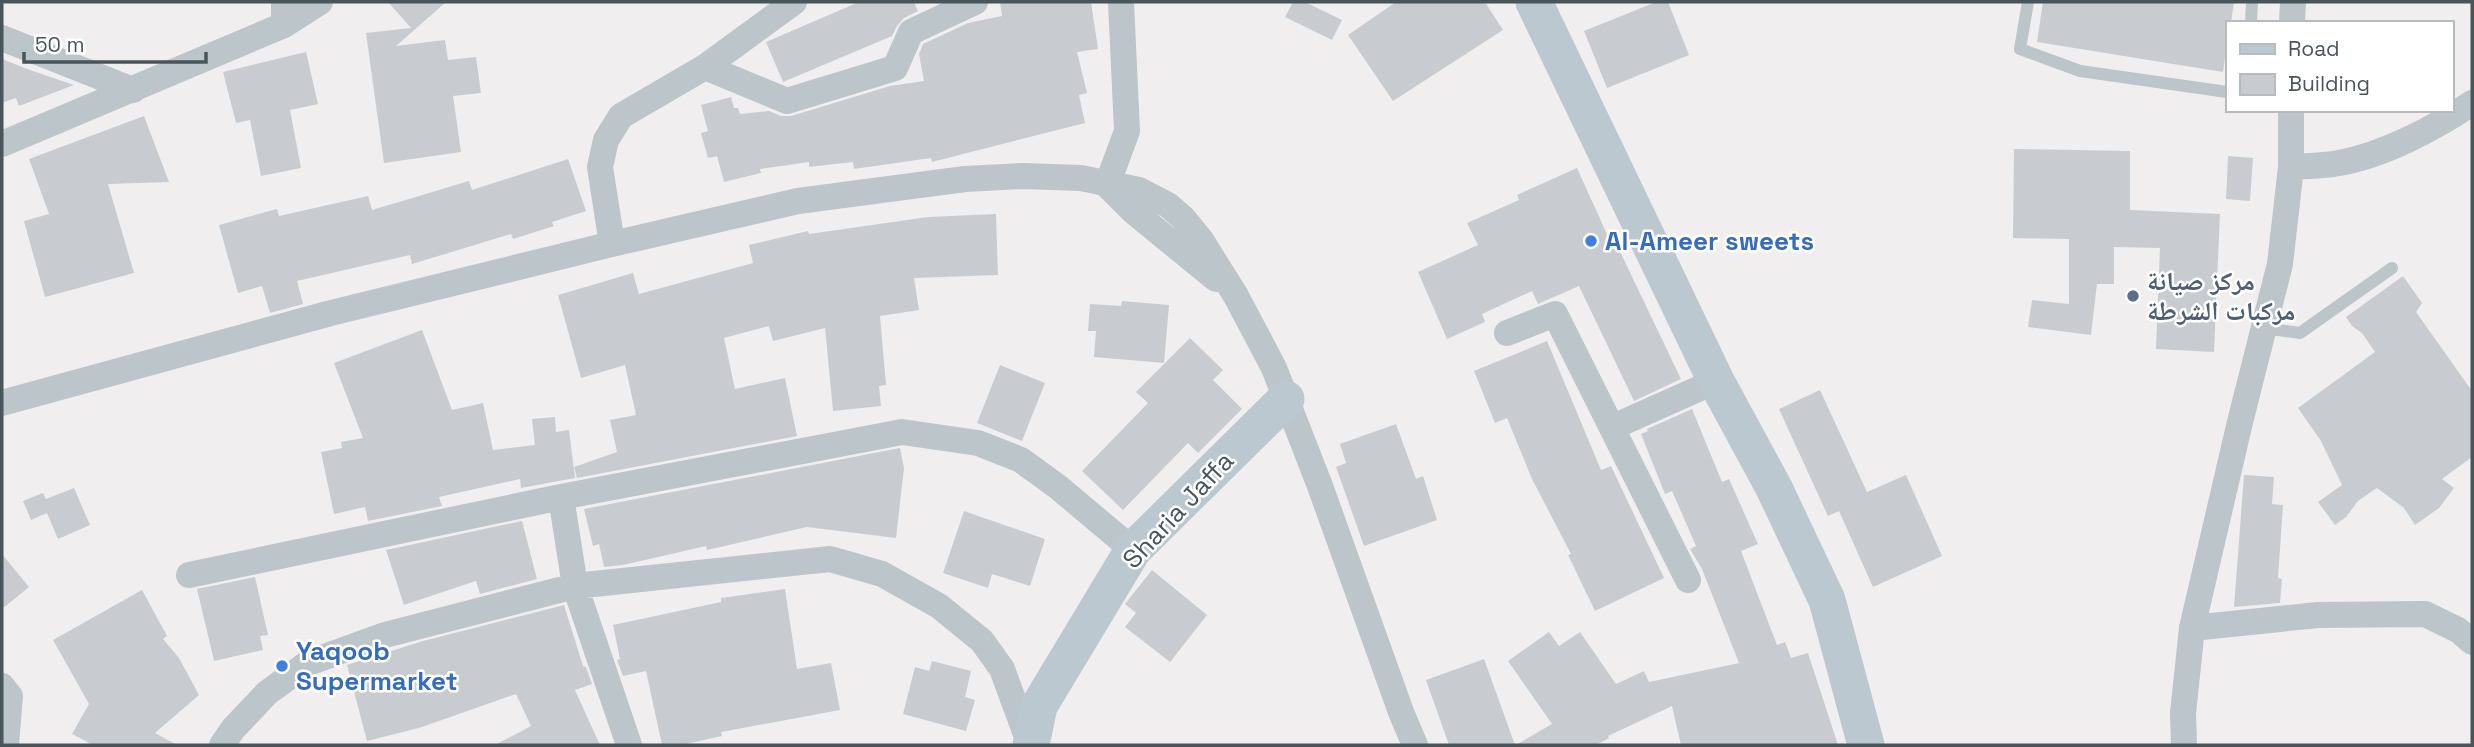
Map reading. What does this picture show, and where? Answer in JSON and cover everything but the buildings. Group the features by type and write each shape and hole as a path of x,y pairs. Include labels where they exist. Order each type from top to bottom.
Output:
{"main road":[{"path":"1534,2 1716,380 1774,488 1827,600 1866,745"},
{"name":"Sharia Jaffa","path":"1030,745 1039,706 1133,550 1286,399"}],"street":[{"path":"2,144 133,90 284,13 320,2"},
{"path":"612,244 600,167 607,140 621,116 705,67 794,2"},
{"path":"705,67 787,101 895,68 911,32 975,2"},
{"path":"1107,185 1126,131 1121,2"},
{"path":"2292,2 2292,21"},
{"path":"2,38 133,90"},
{"path":"2291,167 2340,163 2396,145 2442,124 2472,103"},
{"path":"2185,745 2183,713 2192,628 2280,264 2291,167 2291,112"},
{"path":"2,403 331,313 798,201 965,179 1022,176 1081,178 1107,185 1133,212 1236,296 1274,368 1415,745"},
{"path":"1507,333 1555,314 1688,580"},
{"path":"1613,427 1716,380"},
{"path":"189,575 561,497 902,432 978,443 1021,460 1058,487 1133,550"},
{"path":"561,497 575,586 629,745"},
{"path":"222,745 267,692 308,663 385,635 575,586 830,559 882,574 939,606 982,641 1002,669 1030,745"},
{"path":"2192,628 2318,615 2425,614 2458,630 2472,642"},
{"path":"2,686 10,696 6,745"}],"lane":[{"path":"2028,2 2020,49 2080,71 2226,92"},
{"path":"2251,21 2252,2"},
{"path":"2264,328 2300,333 2392,268"}],"place":[{"name":"Al-Ameer sweets","path":"1591,241"},
{"name":"مركز صيانة مركبات الشرطة","path":"2133,296"},
{"name":"Yaqoob Supermarket","path":"282,666"}]}
